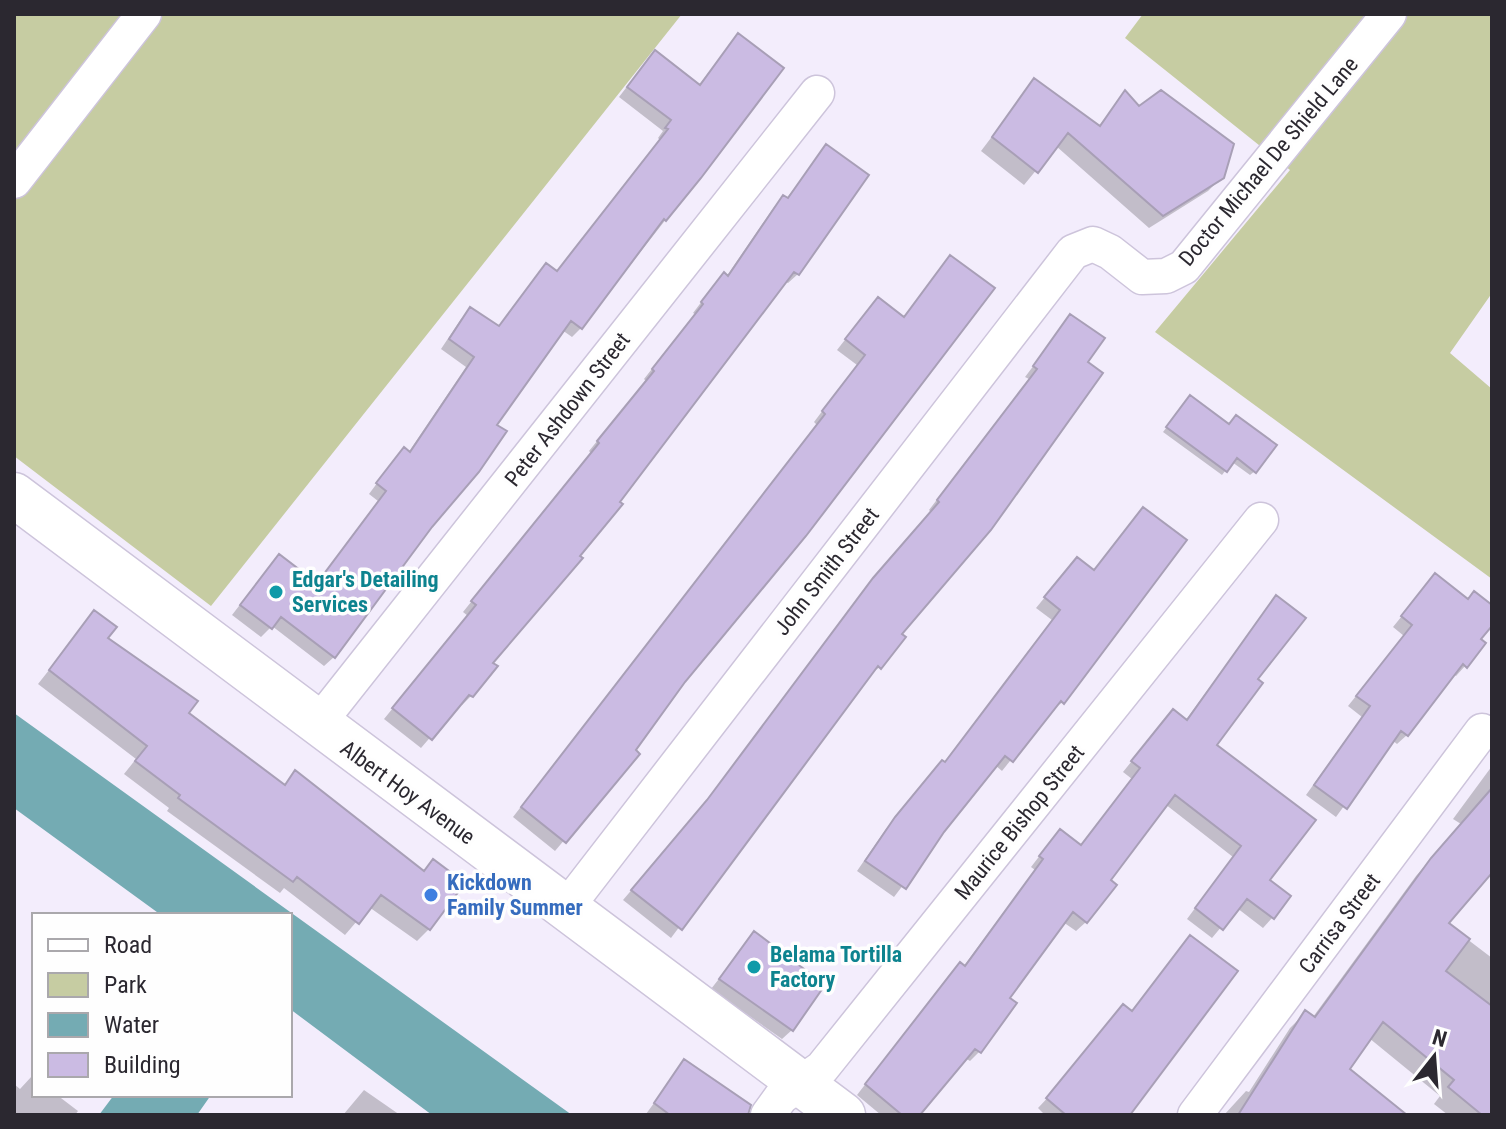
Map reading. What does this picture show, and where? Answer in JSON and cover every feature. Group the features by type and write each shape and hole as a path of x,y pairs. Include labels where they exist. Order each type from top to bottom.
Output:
{"street":[{"path":"14,181 144,14"},
{"name":"Doctor Michael De Shield Lane","path":"1093,244 1110,252 1142,277 1166,276 1184,267 1389,14"},
{"name":"Peter Ashdown Street","path":"317,725 817,93"},
{"name":"John Smith Street","path":"566,908 1073,252 1093,244"},
{"name":"Albert Hoy Avenue","path":"14,495 317,725 843,1115"},
{"name":"Maurice Bishop Street","path":"768,1115 781,1097 822,1068 1261,520"},
{"name":"Carrisa Street","path":"1195,1115 1482,731"}],"green space":[{"path":"14,14 682,14 211,606 14,456"},
{"path":"1143,14 1492,14 1492,293 1450,353 1492,389 1492,579 1155,332 1290,170 1125,38"}],"water":[{"path":"14,713 292,913 158,913 14,808"},
{"path":"292,913 572,1115 432,1115 292,1010"},
{"path":"112,1097 210,1097 197,1115 99,1115"}],"building":[{"path":"738,33 784,68 701,178 666,221 664,219 582,329 571,321 497,425 507,431 479,472 432,527 335,658 281,617 272,629 240,605 279,554 317,583 386,491 376,483 404,447 410,452 474,357 449,339 470,307 499,326 546,263 557,271 668,129 665,128 671,120 627,87 655,50 700,85"},
{"path":"1034,78 1100,126 1125,90 1139,106 1161,90 1234,144 1224,178 1163,216 1068,133 1038,173 992,137"},
{"path":"826,144 869,175 799,275 794,272 620,502 623,504 580,556 583,558 493,663 498,666 473,697 469,695 432,740 392,708 476,605 471,601 599,443 597,441 703,304 701,302 724,272 728,276 783,195 788,198"},
{"path":"950,255 995,288 806,536 685,682 636,750 640,754 566,843 521,807 825,414 822,411 865,355 845,339 878,297 904,317"},
{"path":"1070,314 1105,338 1088,362 1103,373 991,530 902,634 906,637 881,669 878,666 682,930 631,890 707,800 873,578 939,502 937,500 1037,369 1033,366"},
{"path":"1190,395 1229,424 1236,415 1277,445 1256,473 1237,458 1227,472 1166,427"},
{"path":"1143,507 1187,540 1064,704 1061,701 1013,762 1005,756 944,832 906,889 865,861 895,817 942,760 945,762 1060,610 1044,597 1077,557 1094,570"},
{"path":"1435,573 1468,599 1474,591 1492,605 1492,626 1481,639 1486,643 1467,668 1463,664 1408,736 1401,731 1347,809 1314,785 1370,706 1356,696 1412,625 1401,616"},
{"path":"1276,595 1306,618 1258,679 1263,683 1217,745 1316,820 1270,880 1291,896 1274,919 1247,899 1223,930 1195,908 1241,846 1175,795 1111,880 1117,885 1087,923 1073,912 1010,998 1017,1003 981,1053 975,1049 920,1115 902,1115 865,1084 960,962 965,966 1043,859 1039,856 1060,829 1081,845 1140,768 1131,761 1173,709 1187,720"},
{"path":"94,610 117,627 108,638 198,701 189,713 285,785 295,770 424,871 433,859 465,883 430,930 381,895 359,924 297,877 293,882 178,798 180,795 135,761 147,746 49,670"},
{"path":"1492,788 1492,873 1449,923 1470,939 1446,971 1492,1006 1492,1115 1482,1115 1448,1087 1454,1080 1383,1022 1350,1069 1407,1115 1238,1115 1305,1010 1315,1017 1431,858"},
{"path":"754,931 825,985 793,1031 719,979"},
{"path":"1190,935 1238,971 1130,1115 1066,1115 1046,1098 1123,1004 1132,1011"},
{"path":"684,1059 751,1105 748,1115 670,1115 654,1103"}],"place":[{"name":"Edgar's Detailing Services","path":"276,592"},
{"name":"Kickdown Family Summer","path":"431,895"},
{"name":"Belama Tortilla Factory","path":"754,967"}]}
